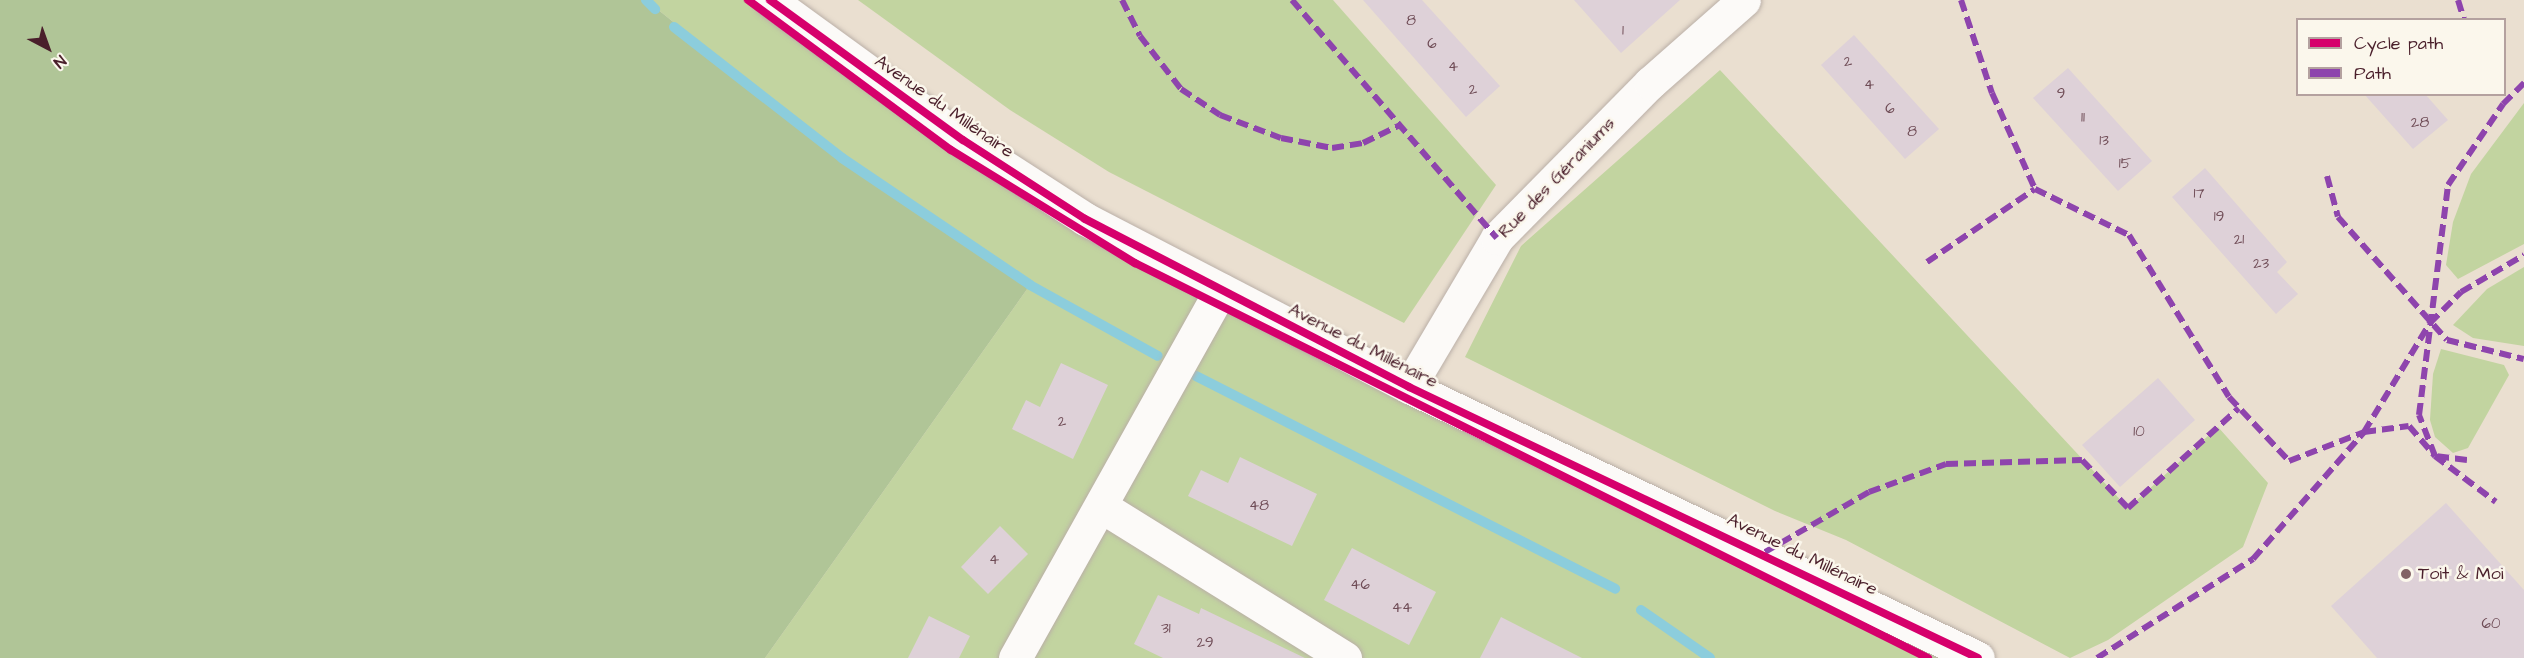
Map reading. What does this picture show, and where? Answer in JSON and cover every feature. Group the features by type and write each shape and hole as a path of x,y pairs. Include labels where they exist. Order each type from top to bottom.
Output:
{"street":[{"name":"Avenue du Millénaire","path":"770,0 963,140 1085,219 1409,387 1978,658"},
{"name":"Rue des Géraniums","path":"1409,387 1497,238 1650,83 1744,0"},
{"path":"1015,658 1104,508 1221,290"},
{"path":"1104,508 1345,658"}],"green space":[{"path":"0,0 646,0 842,158 1030,285 765,658 0,658"},
{"path":"646,0 770,0 1085,219 1978,658 765,658 1030,285 842,158"},
{"path":"858,0 1333,0 1496,185 1404,323 1109,172 1010,110"},
{"path":"1720,70 2128,508 2218,427 2268,483 2243,547 2108,640 2070,658 1846,540 1775,511 1465,357 1521,246"},
{"path":"2524,103 2524,244 2458,279 2446,265 2453,222 2471,174"},
{"path":"2524,267 2524,346 2473,338 2453,325 2487,289"},
{"path":"2441,349 2504,365 2509,375 2468,448 2453,453 2435,437 2430,420 2433,374"}],"building":[{"path":"1363,0 1422,0 1500,86 1466,117"},
{"path":"1574,0 1680,0 1621,53"},
{"path":"1854,35 1939,129 1905,159 1821,65"},
{"path":"2068,68 2152,161 2118,191 2033,98"},
{"path":"2366,96 2427,96 2448,120 2413,149"},
{"path":"2205,168 2287,262 2277,272 2298,294 2276,314 2172,197"},
{"path":"1061,363 1108,385 1073,459 1012,429 1026,400 1040,407"},
{"path":"2158,378 2195,420 2120,487 2082,445"},
{"path":"1240,457 1317,494 1292,546 1188,496 1201,470 1228,483"},
{"path":"2446,503 2524,590 2524,658 2377,658 2331,606"},
{"path":"1000,526 1028,554 988,594 961,567"},
{"path":"1352,548 1436,592 1409,645 1324,600"},
{"path":"1158,595 1199,614 1201,608 1305,658 1163,658 1134,644"},
{"path":"929,616 970,636 959,658 908,658"},
{"path":"1501,617 1582,658 1480,658"}],"waterway":[{"path":"646,0 655,9"},
{"path":"674,27 842,158 1030,285 1158,356"},
{"path":"1196,376 1615,589"},
{"path":"1641,610 1710,658"}],"marked path":[{"path":"1122,0 1140,36 1181,89 1220,115 1281,138 1332,148 1363,143 1400,125"},
{"path":"1292,0 1497,238"},
{"path":"1961,0 1992,93 2035,189 2129,235 2229,397 2289,461 2364,432 2409,426 2435,456 2496,502"},
{"path":"2458,0 2463,18"},
{"path":"2467,460 2435,456 2419,415 2448,185 2503,104 2524,83"},
{"path":"2327,176 2338,217 2447,340 2524,359"},
{"path":"1927,262 2035,189"},
{"path":"2097,658 2253,559 2364,432 2430,323 2461,292 2524,255"},
{"path":"1765,552 1869,492 1946,464 2082,460 2128,508 2239,408"}],"cycle path":[{"path":"748,0 951,150 1135,263 1928,658"},
{"path":"770,0 963,140 1085,219 1409,387 1978,658"}],"place":[{"name":"Toit & Moi","path":"2406,574"}]}
